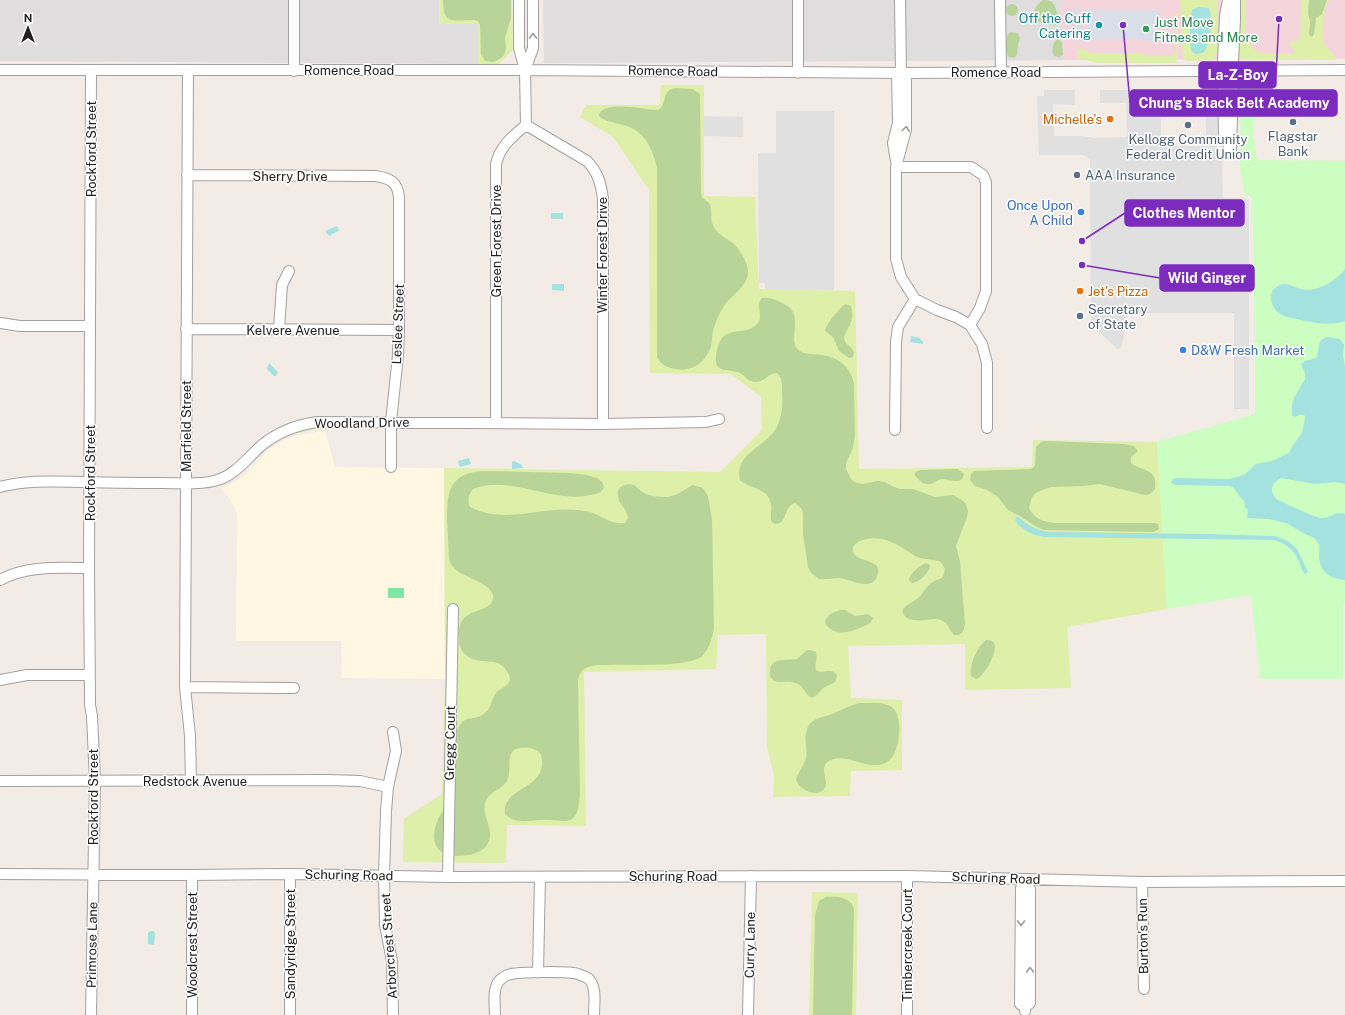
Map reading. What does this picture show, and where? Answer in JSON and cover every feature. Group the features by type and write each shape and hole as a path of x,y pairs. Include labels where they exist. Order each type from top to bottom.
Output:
{"street":[{"path":"294,0 294,70"},
{"path":"519,0 519,48 525,70 526,126"},
{"path":"525,70 533,48 533,0"},
{"path":"798,0 798,72"},
{"path":"900,0 902,73 906,130 896,167 896,259 901,277 915,299 937,310 956,317 970,325 982,344 987,363 987,428"},
{"path":"1000,0 1001,72"},
{"path":"1228,0 1225,16 1222,63 1228,70 1232,86 1231,151 1224,134 1223,86 1228,70 1233,63 1235,0"},
{"name":"Romence Road","path":"0,70 525,70 902,73 1345,70"},
{"name":"Rockford Street","path":"92,70 89,568 90,705 92,716 94,781 93,875"},
{"name":"Marfield Street","path":"188,70 185,687 190,736 191,781"},
{"name":"Green Forest Drive","path":"496,424 496,164 499,153 508,140 526,126"},
{"name":"Winter Forest Drive","path":"526,126 587,161 594,169 601,185 603,199 603,424"},
{"path":"896,167 971,167 983,175 986,182 986,291 980,308 970,325"},
{"name":"Sherry Drive","path":"187,175 375,176 387,178 393,182"},
{"name":"Leslee Street","path":"391,467 391,422 399,330 399,198 398,189 393,182"},
{"path":"279,329 282,285 290,271"},
{"path":"895,430 896,342 898,327 915,299"},
{"path":"0,323 20,326 90,326"},
{"name":"Kelvere Avenue","path":"186,329 399,330"},
{"name":"Woodland Drive","path":"0,487 38,480 186,483 215,481 242,465 261,446 272,438 292,428 305,424 332,422 391,422 603,424 706,422 719,419"},
{"path":"0,580 25,570 36,568 89,568"},
{"name":"Gregg Court","path":"448,877 453,610"},
{"path":"0,680 27,675 90,675"},
{"path":"185,687 294,688"},
{"name":"Arborcrest Street","path":"393,732 396,751 388,787 384,876 385,925 392,961 393,1015"},
{"name":"Redstock Avenue","path":"0,781 328,780 360,781 388,787"},
{"name":"Schuring Road","path":"0,874 290,874 448,877 907,876 1025,883 1345,881"},
{"name":"Sandyridge Street","path":"290,874 290,1015"},
{"name":"Primrose Lane","path":"91,1015 93,875"},
{"name":"Woodcrest Street","path":"192,875 192,1015"},
{"path":"538,972 540,876"},
{"name":"Curry Lane","path":"748,1015 751,876"},
{"name":"Timbercreek Court","path":"907,876 907,1015"},
{"name":"Burton's Run","path":"1142,882 1144,989"},
{"path":"1025,883 1030,889 1030,1003 1027,1012"},
{"path":"496,1015 495,990 499,980 506,975 538,972 576,973 590,980 594,989 594,1015"}],"shaded area":[{"path":"0,0 439,0 439,24 478,24 478,64 0,61"},
{"path":"543,0 1061,0 1064,60 544,63"},
{"path":"1061,0 1345,0 1345,59 1064,60"},
{"path":"1077,5 1084,31 1087,30 1087,20 1082,12 1083,10 1157,10 1159,6 1158,40 1153,42 1137,39 1080,41 1077,38 1073,7"},
{"path":"1044,90 1075,90 1075,105 1053,104 1054,136 1083,136 1094,138 1127,137 1126,103 1100,103 1100,90 1201,90 1210,93 1214,97 1218,107 1217,145 1222,160 1223,198 1249,199 1249,409 1234,409 1234,313 1127,313 1122,346 1118,350 1091,324 1090,160 1084,155 1039,155 1037,96 1044,96","holes":["1161,98 1192,98 1192,108 1201,107 1201,102 1206,102 1206,146 1161,146"]},
{"path":"776,111 834,111 834,290 765,289 765,283 759,283 758,153 776,153"},
{"path":"703,116 743,117 743,137 703,136"},
{"path":"325,431 335,467 444,468 445,679 342,678 341,641 236,641 237,514 230,499 221,488 233,483 243,476 267,451 280,442 297,435"}],"green space":[{"path":"439,0 512,0 513,50 498,65 478,64 478,24 439,24"},
{"path":"443,0 511,0 511,18 505,38 506,48 504,55 494,62 485,61 481,54 480,25 478,21 455,21 447,18 443,8"},
{"path":"1043,0 1048,0 1053,3 1061,20 1060,24 1047,24 1035,19 1035,8"},
{"path":"1180,0 1218,0 1217,53 1213,60 1188,61 1183,58"},
{"path":"1239,0 1245,0 1245,42 1250,42 1255,50 1260,53 1294,54 1294,47 1290,46 1290,42 1300,40 1301,0 1329,0 1324,16 1323,36 1326,46 1335,58 1333,60 1242,59 1238,55"},
{"path":"1309,0 1327,0 1322,14 1316,18 1314,34 1312,37 1309,35"},
{"path":"1012,4 1016,6 1018,10 1016,14 1012,16 1008,14 1006,10 1008,6"},
{"path":"1175,11 1177,13 1178,59 1175,63 1098,63 1078,58 1077,51 1081,48 1090,53 1140,53 1147,56 1174,56 1176,53"},
{"path":"1011,32 1017,33 1020,38 1017,55 1014,58 1009,57 1006,49 1007,37"},
{"path":"1058,38 1062,43 1063,55 1059,57 1054,56 1053,51 1054,44"},
{"path":"661,85 704,85 704,196 755,197 759,289 855,291 859,469 1032,467 1033,440 1157,442 1167,609 1067,627 1071,688 965,690 965,644 848,646 851,698 902,700 902,770 851,771 850,796 773,797 774,774 767,747 766,634 718,635 716,669 584,672 586,826 507,825 506,863 403,862 404,819 442,794 445,679 444,468 720,472 762,430 761,397 731,374 650,373 649,190 613,137 580,117 586,105 660,105"},
{"path":"1241,85 1259,85 1253,131 1257,160 1345,161 1345,603 1343,603 1343,679 1260,679 1251,595 1167,609 1157,442 1255,414 1252,198 1244,193 1240,166"},
{"path":"675,88 693,89 700,94 702,197 710,204 715,229 735,245 742,254 748,269 747,278 742,287 727,302 716,321 711,346 706,357 698,365 682,370 667,367 660,362 657,357 657,167 655,159 645,139 635,130 599,116 602,111 607,108 615,107 658,110 663,105 667,92"},
{"path":"762,298 774,299 786,305 793,312 795,321 794,342 798,350 804,353 828,356 838,360 850,372 854,383 855,435 853,448 846,463 846,469 851,479 856,483 862,484 878,481 885,482 900,489 913,489 935,497 953,495 966,504 968,511 967,517 956,546 960,561 965,624 961,634 954,635 947,624 943,621 933,619 912,620 906,617 903,612 904,607 916,600 930,584 943,577 945,569 941,562 923,559 888,541 870,538 857,543 854,546 853,552 857,557 871,562 878,568 878,574 875,580 871,583 860,584 838,578 819,579 811,573 808,567 803,534 802,509 795,503 791,505 782,521 775,524 771,521 771,505 770,499 767,495 740,480 739,471 741,464 751,452 770,436 775,430 781,417 782,382 777,373 774,373 764,380 753,382 740,373 719,368 716,362 716,357 720,342 724,336 732,332 752,328 758,323 760,319 759,305"},
{"path":"846,304 851,306 852,311 851,322 844,337 845,341 854,352 853,357 849,358 839,351 833,337 825,331 828,324 840,308"},
{"path":"316,427 334,427 334,429 310,430 295,434 298,430"},
{"path":"1041,442 1124,444 1134,446 1138,451 1131,457 1131,463 1152,474 1155,482 1155,489 1150,494 1145,495 1100,484 1052,487 1036,493 1032,497 1029,508 1034,515 1043,521 1055,523 1155,523 1158,524 1159,529 1153,532 1044,530 1008,510 997,496 987,490 975,486 970,480 971,474 974,471 1031,469 1035,465 1036,447"},
{"path":"958,469 964,474 963,478 958,481 941,479 926,484 921,482 915,475 915,472 920,470"},
{"path":"483,471 570,473 586,475 597,478 602,482 604,487 601,492 585,496 552,494 505,485 489,485 473,489 468,498 470,507 483,512 497,514 510,515 564,509 591,512 612,522 625,523 628,518 625,509 619,500 618,493 618,490 624,485 631,484 646,494 662,497 676,495 693,485 703,488 708,496 712,519 714,628 707,650 702,656 695,660 658,665 595,665 584,669 579,676 578,683 580,795 578,809 575,816 567,821 521,821 510,818 505,814 505,807 509,799 532,782 540,773 542,767 542,757 537,751 527,748 515,749 510,756 509,777 507,781 486,800 485,814 490,833 488,843 485,848 477,853 458,856 443,853 435,844 434,837 438,819 446,805 448,798 455,736 461,723 465,720 477,717 488,710 496,693 510,681 510,676 504,667 494,662 471,658 464,653 459,641 459,628 462,620 468,615 487,607 491,603 493,597 492,592 483,584 462,574 451,564 449,558 447,520 448,500 453,485 463,475"},
{"path":"926,563 930,565 930,568 926,574 918,581 912,583 909,580 913,572 918,567"},
{"path":"388,588 404,588 404,598 388,598"},
{"path":"845,610 855,616 868,614 873,618 869,624 857,629 847,632 837,632 825,623 825,620 830,614"},
{"path":"986,640 992,641 995,645 994,651 989,665 980,677 976,679 971,676 972,662 974,656"},
{"path":"807,650 816,652 816,670 822,672 830,671 835,673 837,676 835,682 823,688 812,698 798,684 792,682 774,681 770,676 770,670 774,662 797,659"},
{"path":"860,703 886,704 893,708 899,720 898,744 895,752 887,762 880,765 866,764 845,758 831,760 827,762 824,767 826,784 824,790 816,793 803,789 796,780 806,758 806,736 810,723 818,718"},
{"path":"812,892 858,893 856,1015 809,1015"},
{"path":"826,897 843,898 850,902 854,909 852,1015 813,1015 815,916 819,901"}],"water":[{"path":"1199,7 1209,8 1211,24 1205,50 1203,53 1196,54 1192,52 1191,48 1190,24 1193,9"},
{"path":"551,213 563,213 563,219 551,219"},
{"path":"337,226 339,231 330,236 325,231"},
{"path":"1345,269 1345,321 1322,324 1284,316 1275,310 1271,300 1272,291 1280,285 1286,284 1307,290 1320,288 1337,278"},
{"path":"552,284 564,284 564,291 552,290"},
{"path":"911,336 920,338 923,341 923,344 910,342"},
{"path":"1328,337 1340,339 1344,345 1345,484 1336,482 1315,484 1281,478 1274,483 1272,490 1274,496 1278,500 1317,517 1324,518 1338,513 1345,514 1345,580 1335,578 1327,574 1321,566 1319,544 1314,538 1286,523 1269,519 1247,518 1248,510 1245,507 1244,501 1233,487 1176,485 1172,484 1171,482 1176,478 1229,479 1245,474 1256,464 1272,461 1289,453 1302,433 1305,418 1305,416 1302,415 1295,417 1292,415 1294,398 1305,379 1305,374 1301,364 1305,361 1316,358 1321,340"},
{"path":"269,363 278,372 276,376 274,376 267,369"},
{"path":"469,458 471,464 460,467 458,461"},
{"path":"514,461 522,465 523,468 512,469 512,462"},
{"path":"1016,517 1019,517 1033,527 1050,532 1275,536 1288,541 1297,549 1308,572 1305,574 1304,573 1292,550 1277,541 1272,540 1044,537 1031,534 1024,530 1015,520"},
{"path":"150,931 155,933 154,945 148,944 148,933"}],"place":[{"name":"La-Z-Boy","path":"1279,19"},
{"name":"Off the Cuff Catering","path":"1099,25"},
{"name":"Chung's Black Belt Academy","path":"1123,25"},
{"name":"Just Move Fitness and More","path":"1146,29"},
{"name":"Michelle's","path":"1110,119"},
{"name":"Flagstar Bank","path":"1293,122"},
{"name":"Kellogg Community Federal Credit Union","path":"1188,125"},
{"name":"AAA Insurance","path":"1077,175"},
{"name":"Once Upon A Child","path":"1081,212"},
{"name":"Clothes Mentor","path":"1082,241"},
{"name":"Wild Ginger","path":"1082,265"},
{"name":"Jet's Pizza","path":"1080,291"},
{"name":"Secretary of State","path":"1080,316"},
{"name":"D&W Fresh Market","path":"1183,350"}]}
